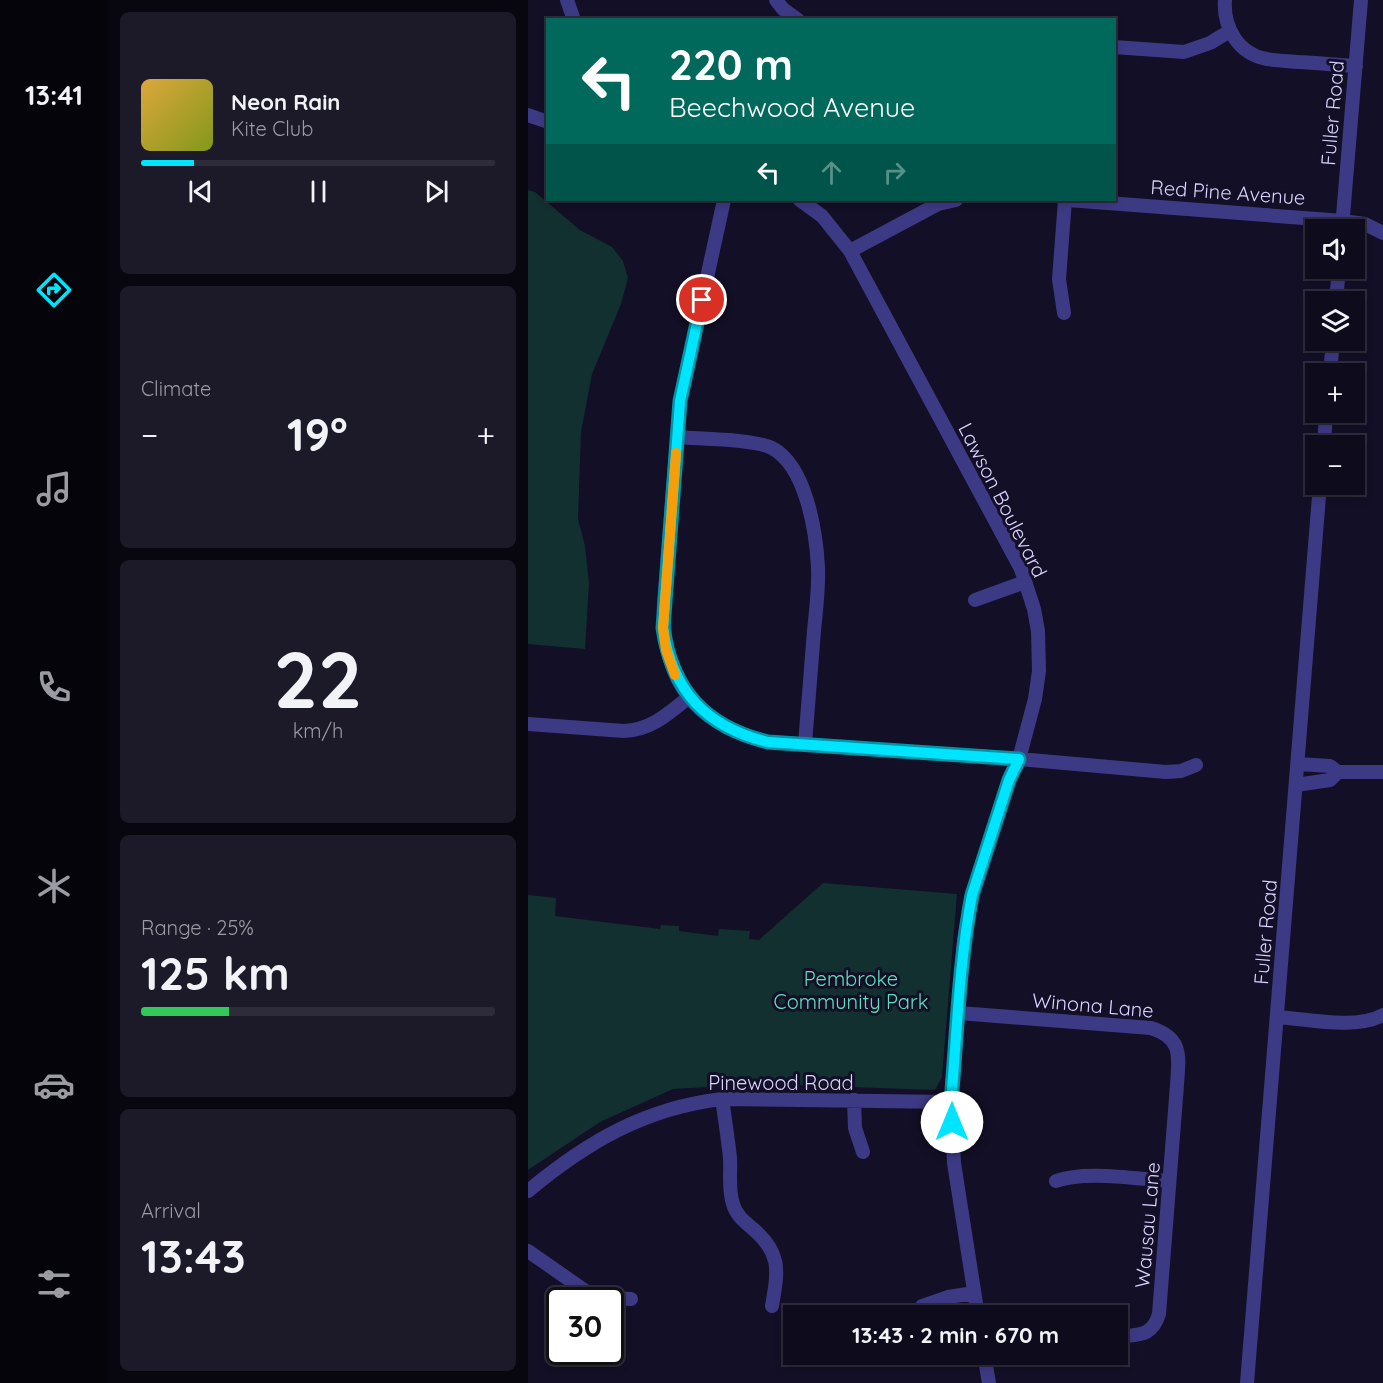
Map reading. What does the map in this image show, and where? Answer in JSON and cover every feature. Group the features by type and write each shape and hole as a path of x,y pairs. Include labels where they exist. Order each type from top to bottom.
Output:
{"street":[{"path":"567,0 573,18"},
{"path":"776,0 795,18"},
{"path":"1225,0 1226,19 1230,31 1250,53 1265,59 1356,66"},
{"name":"Fuller Road","path":"1343,219 1361,0"},
{"path":"1116,47 1184,52 1210,43 1230,31"},
{"path":"528,115 546,122"},
{"path":"724,201 683,383 663,628 666,650 676,676 689,697 726,728 768,742 1019,759 1166,772 1181,771 1196,765"},
{"name":"Lawson Boulevard","path":"801,201 822,216 850,251 1021,569 1034,609 1038,631 1039,671 1035,699 1019,759 1009,780 972,895 964,940 951,1102 954,1163 976,1305"},
{"path":"850,251 938,204 952,201"},
{"path":"1065,313 1059,279 1067,201"},
{"name":"Red Pine Avenue","path":"1078,201 1305,222"},
{"name":"Red Pine Avenue","path":"1365,225 1383,233"},
{"path":"677,437 760,443 777,451 799,480 814,533 818,568 805,744"},
{"name":"Fuller Road","path":"1247,1383 1319,495"},
{"path":"975,600 1025,582"},
{"path":"528,724 638,730 659,722 689,697"},
{"path":"1298,764 1330,766 1338,772 1383,772"},
{"path":"1296,785 1330,780 1338,772"},
{"name":"Winona Lane","path":"959,1013 1151,1028 1162,1031 1170,1035 1177,1045 1179,1061 1177,1085"},
{"path":"1277,1017 1347,1023 1374,1020 1383,1015"},
{"name":"Wausau Lane","path":"1128,1335 1150,1331 1156,1326 1160,1314 1177,1085"},
{"path":"722,1099 730,1160 730,1194 734,1208 743,1221 763,1237 774,1254 777,1277 772,1306"},
{"name":"Pinewood Road","path":"528,1191 583,1151 630,1123 656,1112 692,1102 722,1099 951,1102"},
{"path":"854,1100 855,1128 863,1152"},
{"path":"1056,1181 1068,1176 1169,1181"},
{"path":"528,1251 594,1297 631,1299"},
{"path":"925,1305 974,1293"},
{"path":"986,1365 989,1383"}],"green space":[{"path":"528,190 535,192 580,230 612,247 623,261 628,278 621,304 592,374 581,432 578,519 585,546 589,584 585,649 528,644"},
{"name":"Pembroke Community Park","path":"823,883 957,894 942,1077 935,1090 766,1084 673,1089 600,1122 528,1170 528,895 556,898 555,916 660,929 661,925 679,926 679,931 718,936 719,929 750,931 749,939 759,940"}],"slow traffic":[{"path":"675,675 666,650 663,628 676,453"}],"route":[{"path":"702,300 680,401 663,628 666,650 676,676 689,697 726,728 768,742 1019,759 1009,780 969,909 964,940 951,1102 952,1122"}]}
